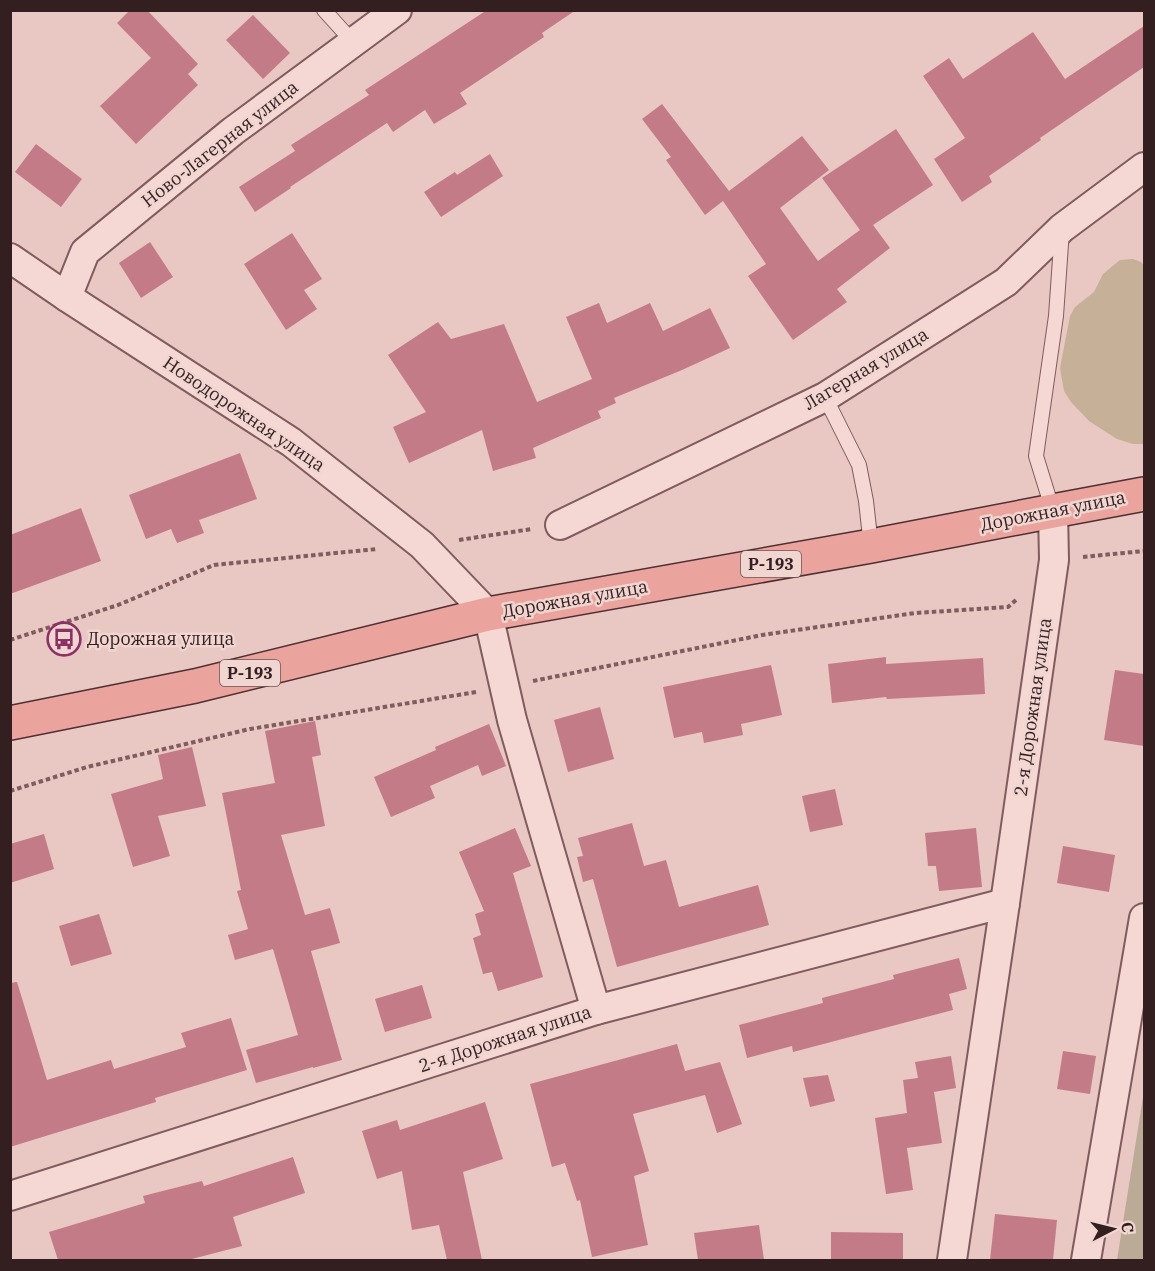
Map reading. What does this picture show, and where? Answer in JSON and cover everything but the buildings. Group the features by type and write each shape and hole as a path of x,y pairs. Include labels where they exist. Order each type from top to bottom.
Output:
{"main road":[{"name":"Дорожная улица","path":"10,723 195,686 488,614 872,546 1144,494"}],"street":[{"name":"Ново-Лагерная улица","path":"67,297 85,252 233,131 397,10"},
{"name":"Лагерная улица","path":"560,525 825,397 1006,282 1062,228 1144,167"},
{"name":"Новодорожная улица","path":"10,258 291,442 422,545 488,614"},
{"name":"2-я Дорожная улица","path":"952,1260 1054,560 1053,511"},
{"path":"488,614 512,720 596,1010"},
{"name":"2-я Дорожная улица","path":"10,1196 596,1010 1005,903"},
{"path":"1086,1260 1144,918"}],"lane":[{"path":"324,10 352,42"},
{"path":"1053,511 1036,456 1056,316 1062,228"},
{"path":"825,397 860,465 872,546"}],"path":[{"path":"10,640 118,605 214,565 422,545 560,525"},
{"path":"10,790 87,767 250,729 505,687 762,635 915,613 1008,608 1054,560 1144,551"}],"shaded area":[{"path":"1133,259 1144,266 1144,444 1133,444 1117,439 1089,421 1064,391 1060,368 1070,316 1075,307 1094,292 1103,274 1120,260"},
{"path":"1144,1091 1144,1260 1117,1260"}],"place":[{"name":"Дорожная улица","path":"64,639"}]}
